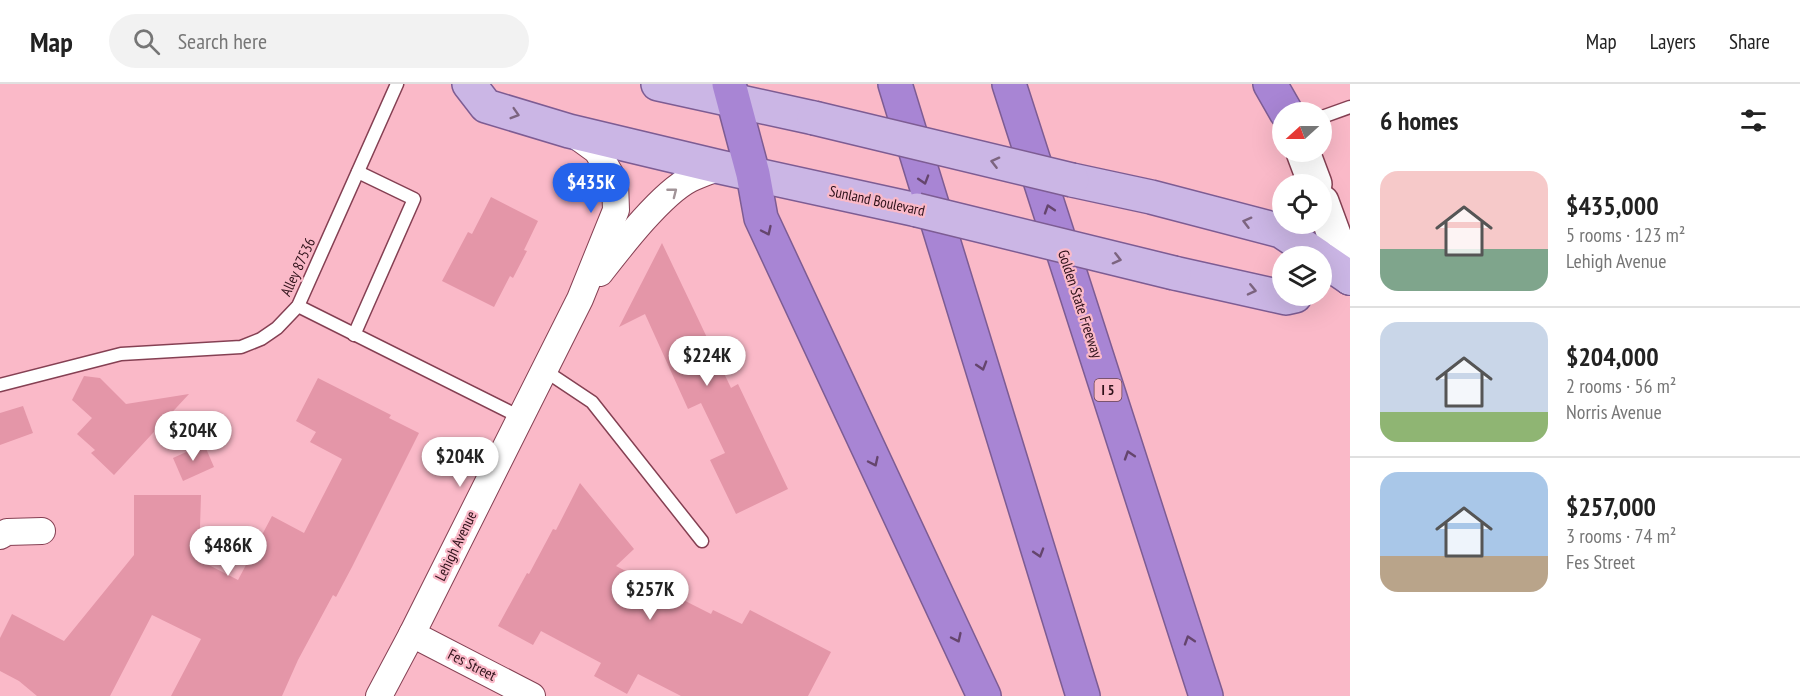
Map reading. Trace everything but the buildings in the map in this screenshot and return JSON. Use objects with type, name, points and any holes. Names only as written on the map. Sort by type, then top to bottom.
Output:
[{"type":"highway","points":[[895,84],[1083,696]]},
{"type":"highway","name":"Golden State Freeway","points":[[1009,84],[1206,696]]},
{"type":"highway","points":[[1270,84],[1281,102]]},
{"type":"highway","points":[[731,92],[753,174],[761,218],[984,696]]},
{"type":"main road","name":"Sunland Boulevard","points":[[469,84],[486,106],[570,131],[720,167],[917,210],[1272,295]]},
{"type":"main road","points":[[658,84],[731,92],[814,118],[1151,197],[1281,231],[1303,246]]},
{"type":"main road","points":[[1280,84],[1284,102]]},
{"type":"main road","points":[[1332,229],[1350,278]]},
{"type":"main road","points":[[1332,266],[1350,278]]},
{"type":"main road","points":[[1332,284],[1350,278]]},
{"type":"street","name":"Lehigh Avenue","points":[[379,696],[580,299],[616,210],[615,182],[597,151],[570,131]]},
{"type":"street","name":"Lehigh Avenue","points":[[580,299],[623,243],[667,196],[688,180],[720,167]]},
{"type":"street","points":[[0,536],[7,532],[42,531]]},
{"type":"street","name":"Fes Street","points":[[412,634],[531,696]]},
{"type":"lane","name":"Alley 87536","points":[[0,385],[121,354],[241,347],[261,339],[277,328],[298,306],[397,84]]},
{"type":"lane","points":[[1332,113],[1350,106]]},
{"type":"lane","points":[[354,335],[414,199],[358,172]]},
{"type":"lane","points":[[298,306],[520,417]]},
{"type":"lane","points":[[544,369],[592,402],[702,542]]}]
